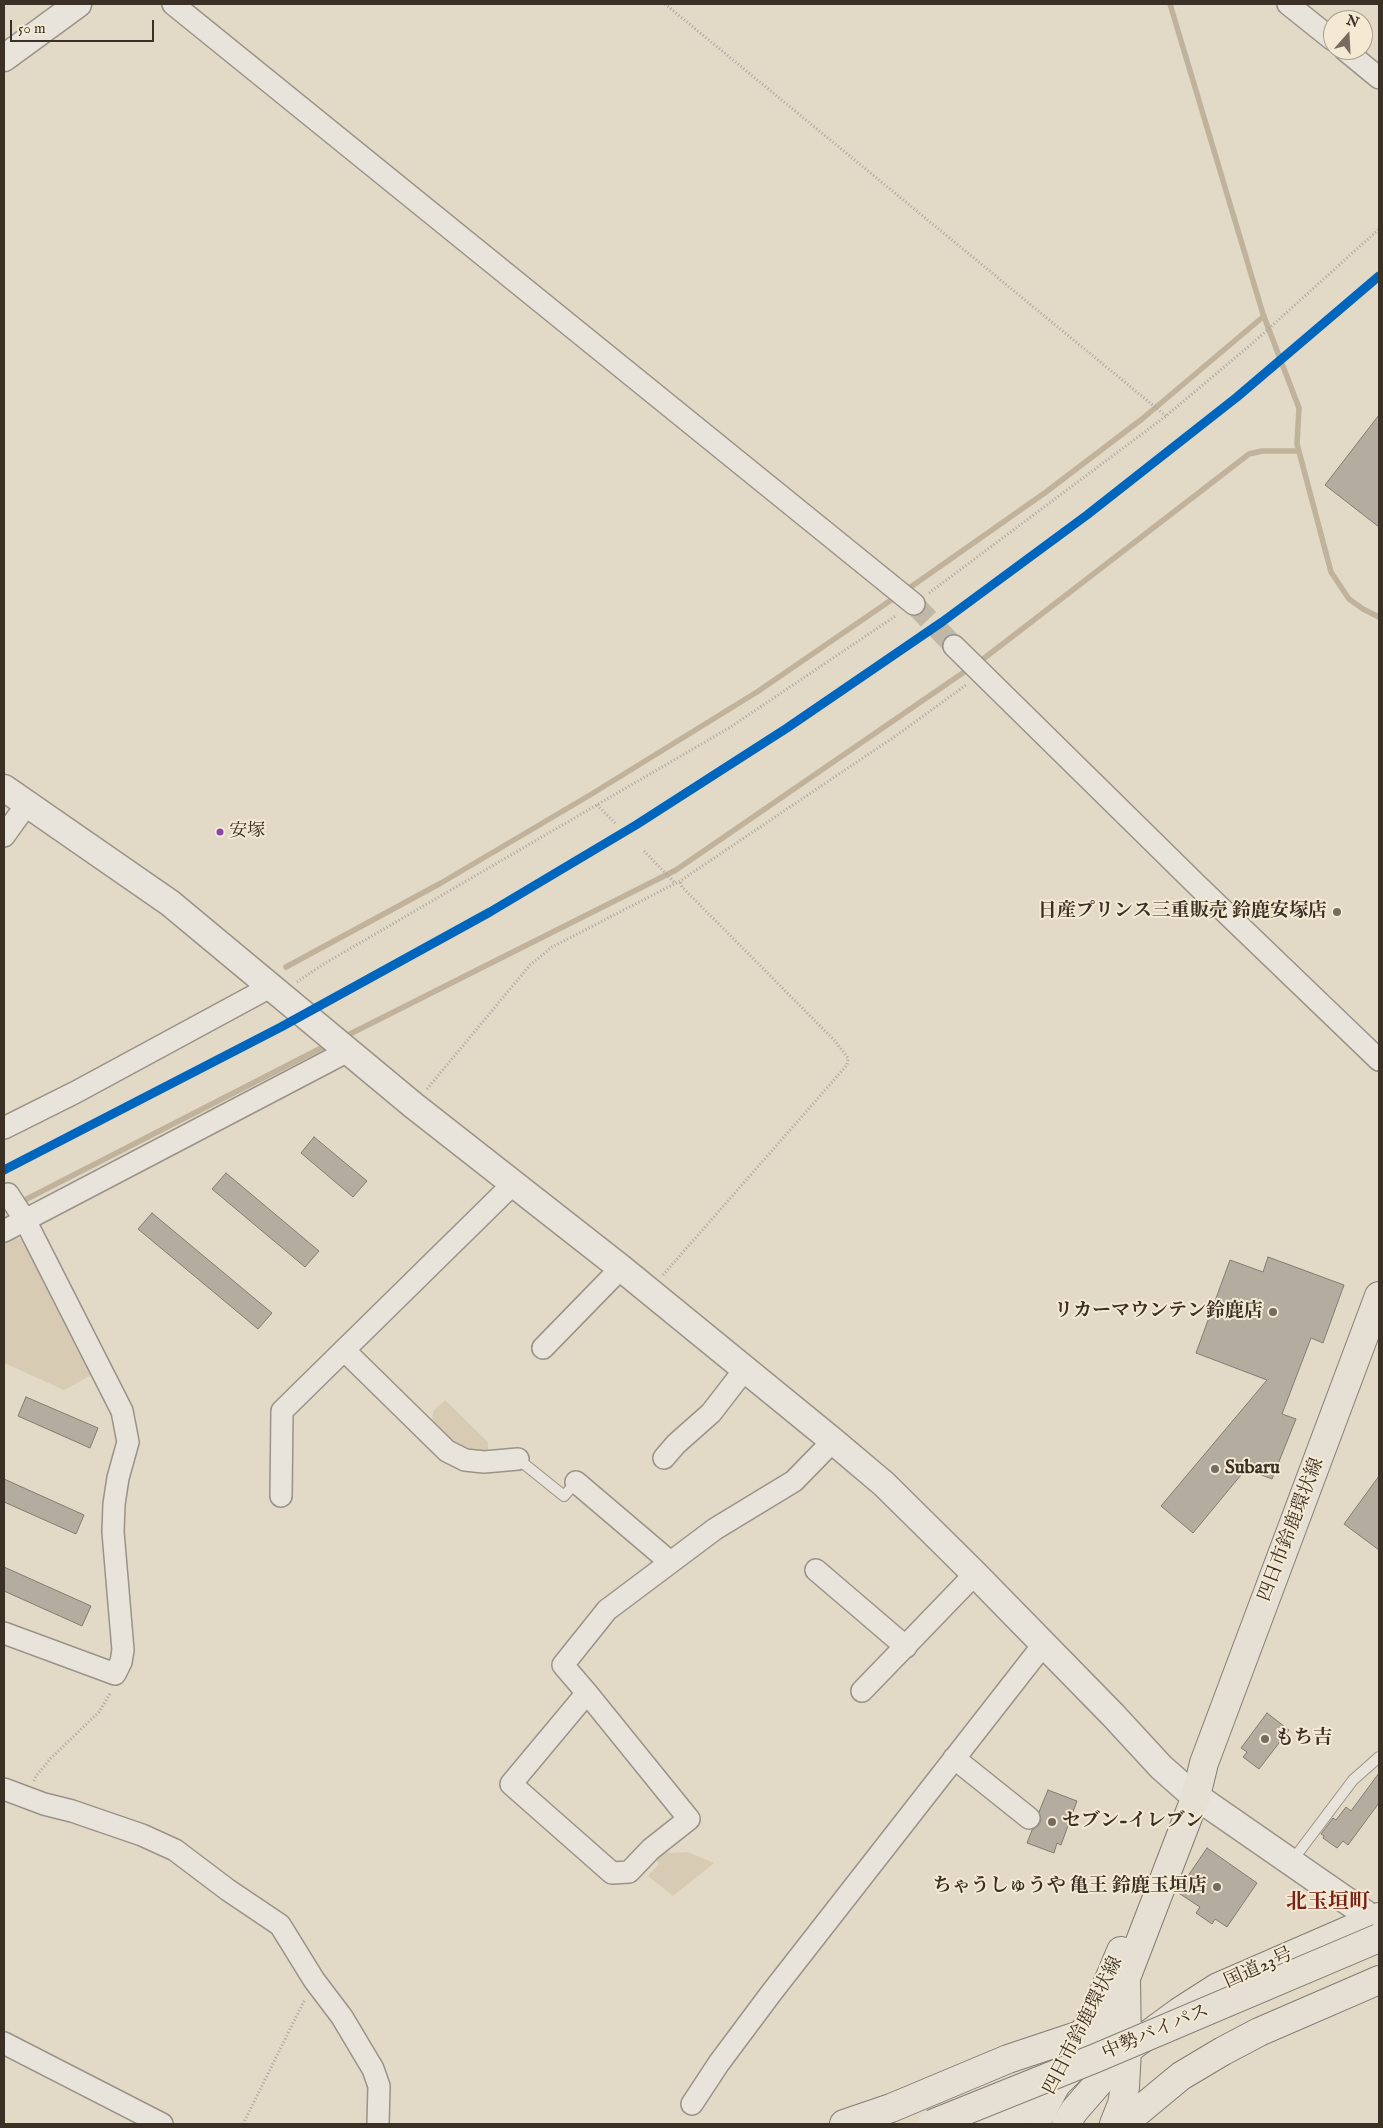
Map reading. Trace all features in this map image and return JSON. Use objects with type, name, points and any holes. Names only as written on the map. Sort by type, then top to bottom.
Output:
[{"type":"main road","name":"四日市鈴鹿環状線","points":[[1114,2124],[1122,2104],[1125,2087],[1110,2035],[1108,2019],[1126,1978],[1191,1793],[1204,1763],[1379,1296]]},
{"type":"main road","name":"四日市鈴鹿環状線","points":[[1035,2124],[1054,2086],[1110,2035],[1117,1962],[1175,1812],[1191,1793]]},
{"type":"main road","name":"国道23号","points":[[1066,2124],[1110,2035],[1179,2012],[1218,1987],[1378,1924]]},
{"type":"main road","name":"中勢バイパス","points":[[932,2124],[1096,2058],[1378,1924]]},
{"type":"main road","name":"中勢バイパス","points":[[968,2124],[1023,2104],[1379,1954]]},
{"type":"main road","points":[[1123,2124],[1181,2076],[1237,2043],[1300,2013],[1379,1980]]},
{"type":"main road","points":[[844,2124],[891,2108],[1008,2059],[1110,2035]]},
{"type":"main road","points":[[986,2124],[1024,2108],[1054,2086]]},
{"type":"street","points":[[4,58],[78,4]]},
{"type":"street","points":[[172,4],[905,598]]},
{"type":"street","points":[[1288,4],[1323,32]]},
{"type":"street","points":[[1357,60],[1379,78]]},
{"type":"street","points":[[971,662],[1198,886],[1379,1060]]},
{"type":"street","points":[[4,788],[170,904],[414,1105],[621,1268],[833,1441],[884,1484],[976,1574],[1161,1767],[1191,1793],[1378,1924]]},
{"type":"street","points":[[4,836],[27,804]]},
{"type":"street","points":[[4,1128],[278,993]]},
{"type":"street","points":[[4,1231],[16,1206],[339,1044]]},
{"type":"street","points":[[281,1496],[282,1411],[514,1183]]},
{"type":"street","points":[[4,1633],[115,1674],[122,1662],[123,1650],[113,1532],[114,1504],[118,1478],[128,1442],[122,1411],[16,1206]]},
{"type":"street","points":[[543,1348],[621,1268]]},
{"type":"street","points":[[344,1350],[447,1451],[465,1460],[484,1462],[518,1459]]},
{"type":"street","points":[[664,1458],[676,1444],[710,1413],[745,1369]]},
{"type":"street","points":[[587,1693],[511,1784],[612,1874],[630,1872],[651,1849],[689,1819],[587,1693],[563,1665],[607,1610],[715,1528],[794,1481],[833,1441]]},
{"type":"street","points":[[576,1482],[670,1562]]},
{"type":"street","points":[[816,1570],[906,1647]]},
{"type":"street","points":[[862,1691],[976,1574]]},
{"type":"street","points":[[692,2104],[719,2063],[772,1992],[1043,1645]]},
{"type":"street","points":[[954,1758],[1029,1818]]},
{"type":"street","points":[[4,1788],[29,1799],[142,1835],[175,1850],[228,1890],[280,1925],[314,1980],[342,2017],[373,2069],[379,2086],[378,2124]]},
{"type":"street","points":[[4,2043],[162,2124]]},
{"type":"lane","points":[[518,1459],[564,1496],[576,1482]]},
{"type":"lane","points":[[1291,1862],[1353,1780],[1379,1757]]},
{"type":"path","points":[[665,4],[1166,416]]},
{"type":"path","points":[[278,993],[322,965],[729,728],[905,598],[1166,416],[1279,320],[1379,229]]},
{"type":"path","points":[[414,1105],[538,957],[552,947],[674,882],[680,881],[897,735],[971,662]]},
{"type":"path","points":[[597,805],[616,824]]},
{"type":"path","points":[[644,851],[674,882]]},
{"type":"path","points":[[648,1290],[670,1268],[734,1191],[847,1065],[848,1058],[835,1040],[682,887],[680,881]]},
{"type":"path","points":[[29,1799],[36,1776],[42,1768],[99,1712],[106,1702],[112,1691],[115,1674]]},
{"type":"path","points":[[243,2124],[314,1980]]},
{"type":"shaded area","points":[[16,1238],[25,1240],[93,1374],[64,1390],[4,1363],[4,1244]]},
{"type":"shaded area","points":[[445,1400],[488,1442],[488,1452],[470,1452],[448,1440],[432,1423],[433,1411]]},
{"type":"shaded area","points":[[665,1852],[688,1852],[714,1863],[673,1896],[648,1876],[659,1864],[655,1859]]},
{"type":"building","points":[[1379,415],[1379,527],[1325,485]]},
{"type":"building","points":[[314,1137],[367,1181],[353,1197],[301,1153]]},
{"type":"building","points":[[226,1173],[319,1251],[305,1267],[212,1189]]},
{"type":"building","points":[[152,1213],[272,1313],[258,1329],[138,1229]]},
{"type":"building","name":"リカーマウンテン鈴鹿店","points":[[1268,1257],[1344,1285],[1323,1343],[1311,1338],[1282,1414],[1296,1419],[1272,1479],[1246,1469],[1193,1533],[1161,1506],[1267,1380],[1196,1353],[1230,1260],[1263,1272]]},
{"type":"building","points":[[26,1397],[98,1428],[90,1448],[18,1416]]},
{"type":"building","points":[[1379,1476],[1379,1550],[1344,1524]]},
{"type":"building","points":[[4,1479],[84,1515],[76,1534],[4,1502]]},
{"type":"building","points":[[4,1567],[91,1606],[82,1626],[4,1591]]},
{"type":"building","name":"もち吉","points":[[1267,1713],[1289,1730],[1259,1769],[1243,1757],[1247,1752],[1241,1748]]},
{"type":"building","points":[[1379,1773],[1379,1803],[1348,1845],[1343,1841],[1337,1848],[1323,1838],[1324,1836],[1321,1834],[1333,1818],[1336,1820],[1346,1807],[1351,1811]]},
{"type":"building","name":"セブン-イレブン","points":[[1048,1790],[1077,1801],[1061,1845],[1057,1843],[1054,1853],[1027,1843],[1032,1830],[1038,1826],[1041,1820],[1039,1812]]},
{"type":"building","name":"ちゃうしゅうや 亀王 鈴鹿玉垣店","points":[[1207,1848],[1257,1883],[1227,1927],[1215,1919],[1212,1924],[1196,1913],[1200,1907],[1177,1892]]},
{"type":"waterway","points":[[1170,4],[1263,314],[1299,408],[1297,444],[1331,572],[1349,599],[1379,617]]},
{"type":"waterway","points":[[905,591],[1046,492],[1142,419],[1264,316]]},
{"type":"waterway","points":[[978,663],[1249,454],[1262,451],[1299,451]]},
{"type":"waterway","points":[[286,967],[441,883],[590,795],[757,692],[897,596]]},
{"type":"waterway","points":[[342,1038],[676,870],[970,668]]},
{"type":"waterway","points":[[19,1203],[329,1044]]},
{"type":"tunnel","points":[[914,604],[954,646]]},
{"type":"transit line","points":[[4,1170],[281,1027],[490,912],[636,825],[787,728],[942,622],[1087,515],[1237,397],[1379,276]]},
{"type":"place","name":"安塚","points":[[220,832]]},
{"type":"place","name":"日産プリンス三重販売 鈴鹿安塚店","points":[[1337,912]]},
{"type":"place","name":"リカーマウンテン鈴鹿店","points":[[1273,1312]]},
{"type":"place","name":"Subaru","points":[[1215,1469]]},
{"type":"place","name":"もち吉","points":[[1265,1739]]},
{"type":"place","name":"セブン-イレブン","points":[[1052,1822]]},
{"type":"place","name":"ちゃうしゅうや 亀王 鈴鹿玉垣店","points":[[1217,1887]]},
{"type":"district","name":"北玉垣町","points":[[1328,1904]]}]
